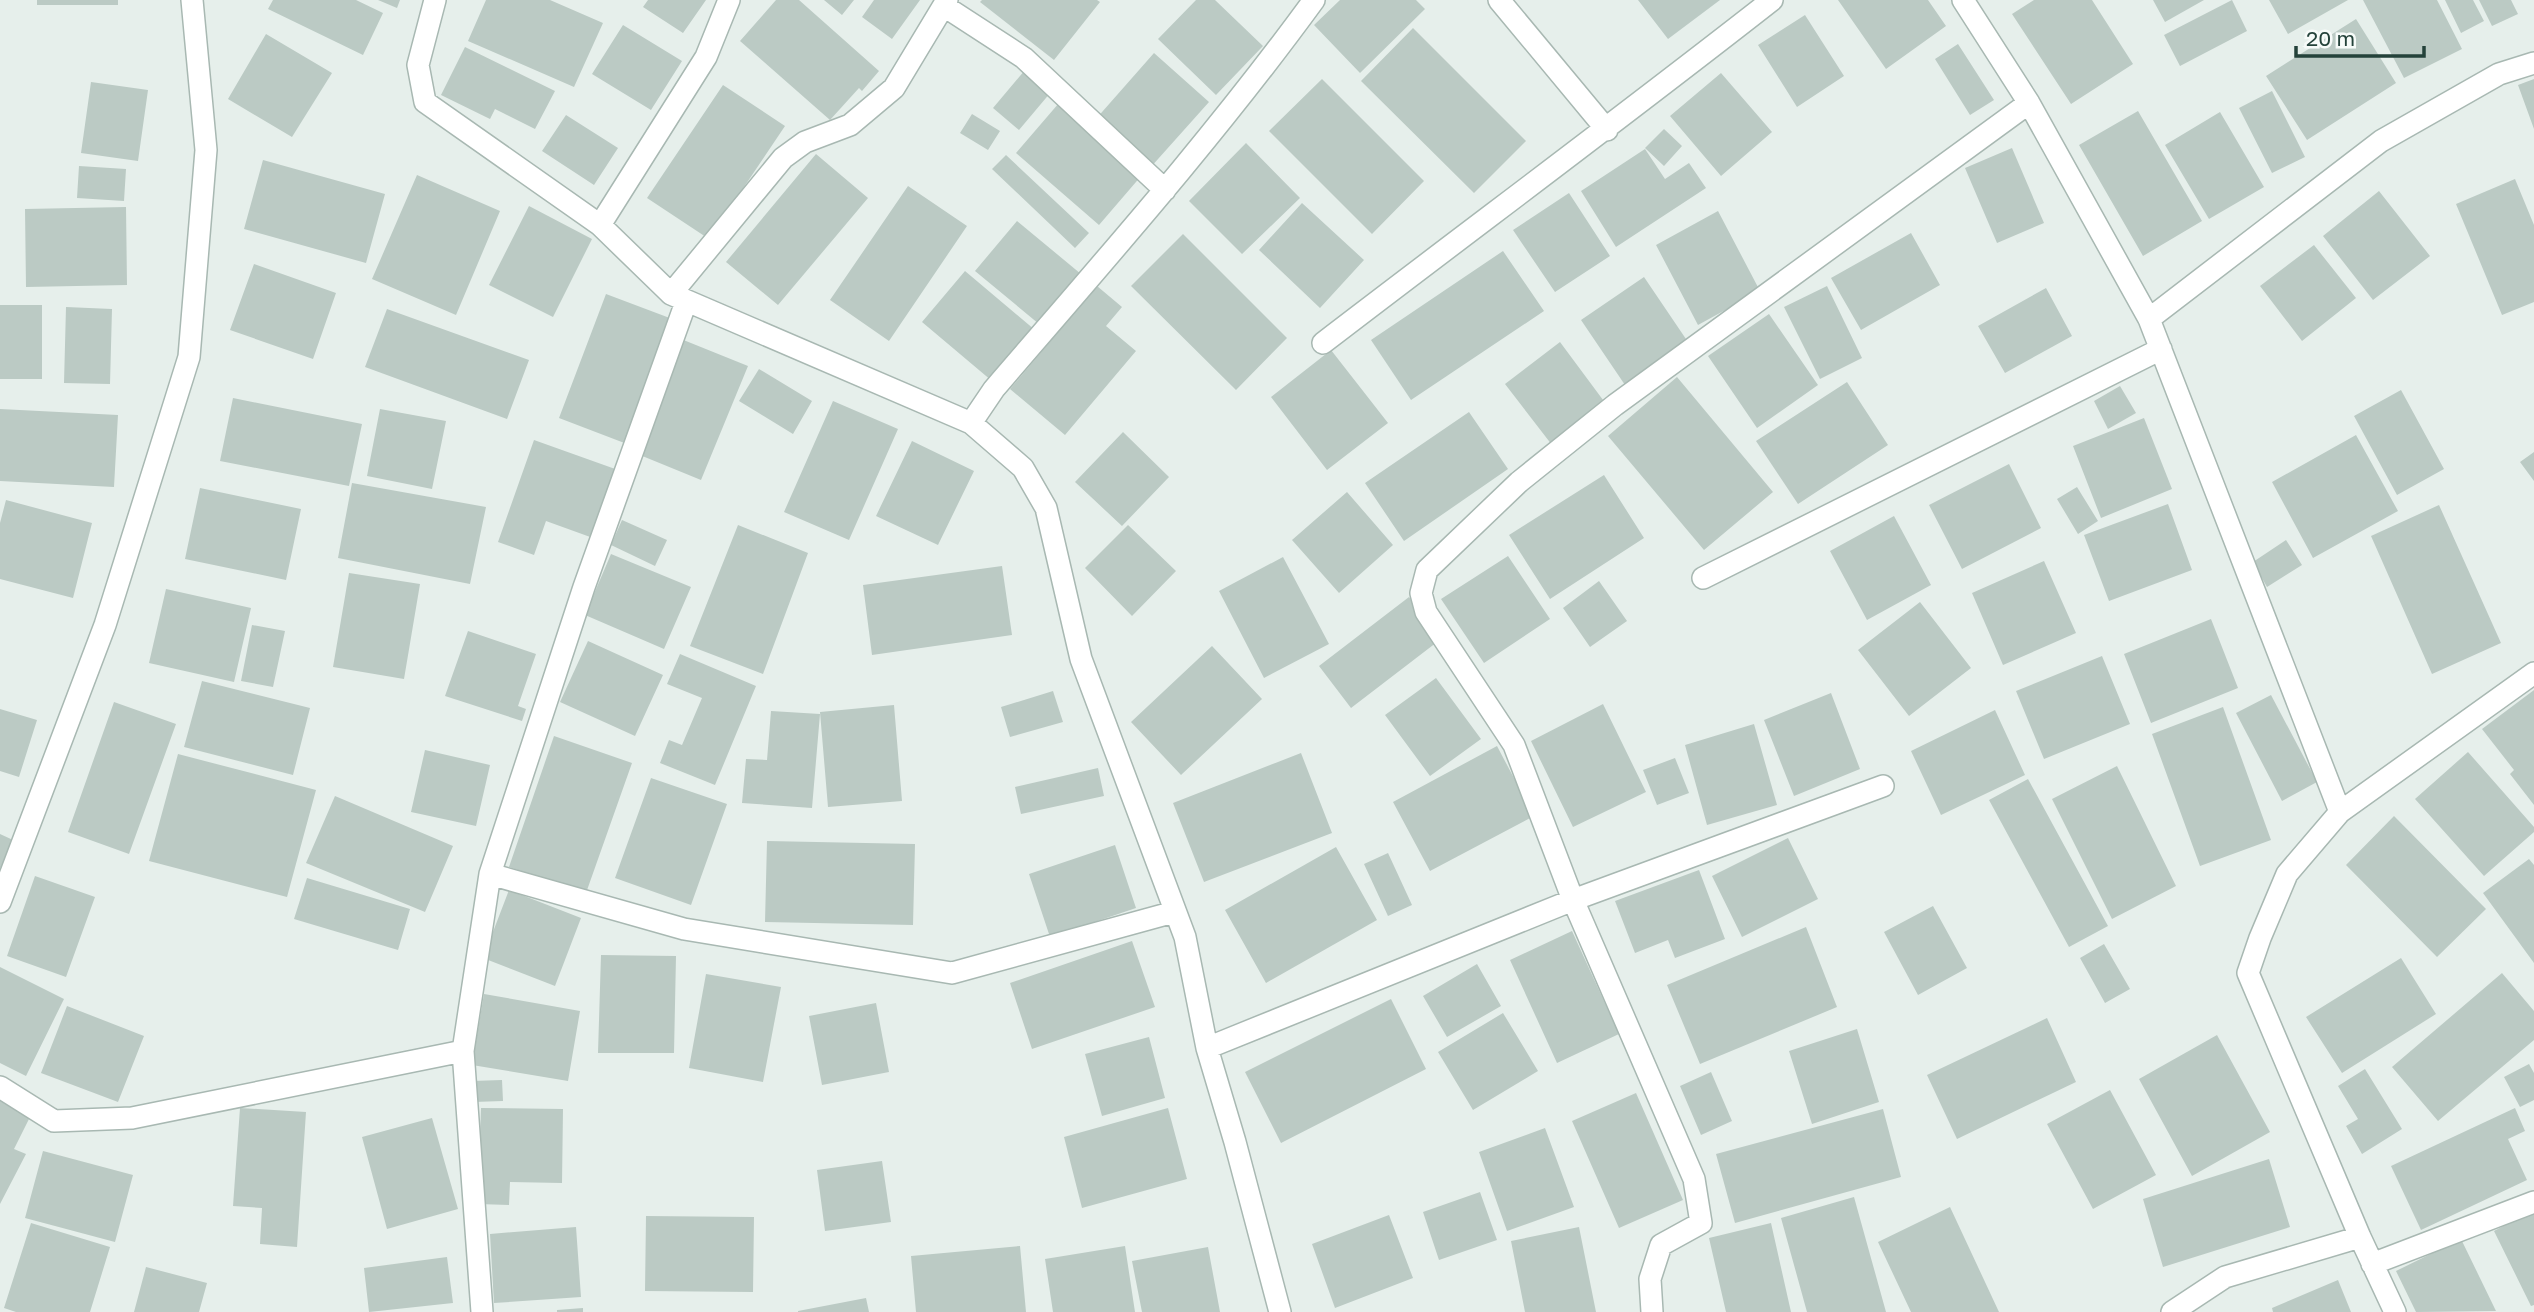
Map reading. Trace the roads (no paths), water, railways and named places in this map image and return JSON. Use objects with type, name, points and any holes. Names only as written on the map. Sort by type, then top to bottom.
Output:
[{"type":"street","points":[[0,902],[105,625],[189,357],[205,150],[192,0]]},
{"type":"street","points":[[435,0],[418,65],[425,103],[600,225],[679,298],[971,423],[1023,468],[1046,508],[1081,659],[1185,937],[1207,1048],[1280,1312]]},
{"type":"street","points":[[600,225],[706,57],[729,0]]},
{"type":"street","points":[[971,423],[994,389],[1255,81],[1314,0]]},
{"type":"street","points":[[1499,0],[1607,130]]},
{"type":"street","points":[[1323,342],[1607,130],[1772,0]]},
{"type":"street","points":[[1963,0],[2029,103],[2149,319],[2340,812]]},
{"type":"street","points":[[482,1312],[463,1051],[490,874],[679,298],[783,158],[805,142],[850,125],[894,88],[946,3],[1024,58],[1165,190]]},
{"type":"street","points":[[2149,319],[2381,141],[2499,74],[2534,63]]},
{"type":"street","points":[[1652,1312],[1650,1279],[1661,1245],[1701,1223],[1694,1180],[1573,900],[1514,745],[1426,612],[1421,593],[1427,570],[1518,482],[1615,405],[2029,103]]},
{"type":"street","points":[[1703,578],[2161,349]]},
{"type":"street","points":[[2395,1312],[2360,1237],[2248,973],[2287,874],[2340,812],[2534,673]]},
{"type":"street","points":[[1207,1048],[1573,900],[1883,786]]},
{"type":"street","points":[[490,874],[684,929],[952,972],[1174,912]]},
{"type":"street","points":[[0,1087],[54,1121],[132,1118],[463,1051]]},
{"type":"street","points":[[2372,1264],[2534,1202]]},
{"type":"street","points":[[2172,1312],[2225,1277],[2360,1237]]}]
